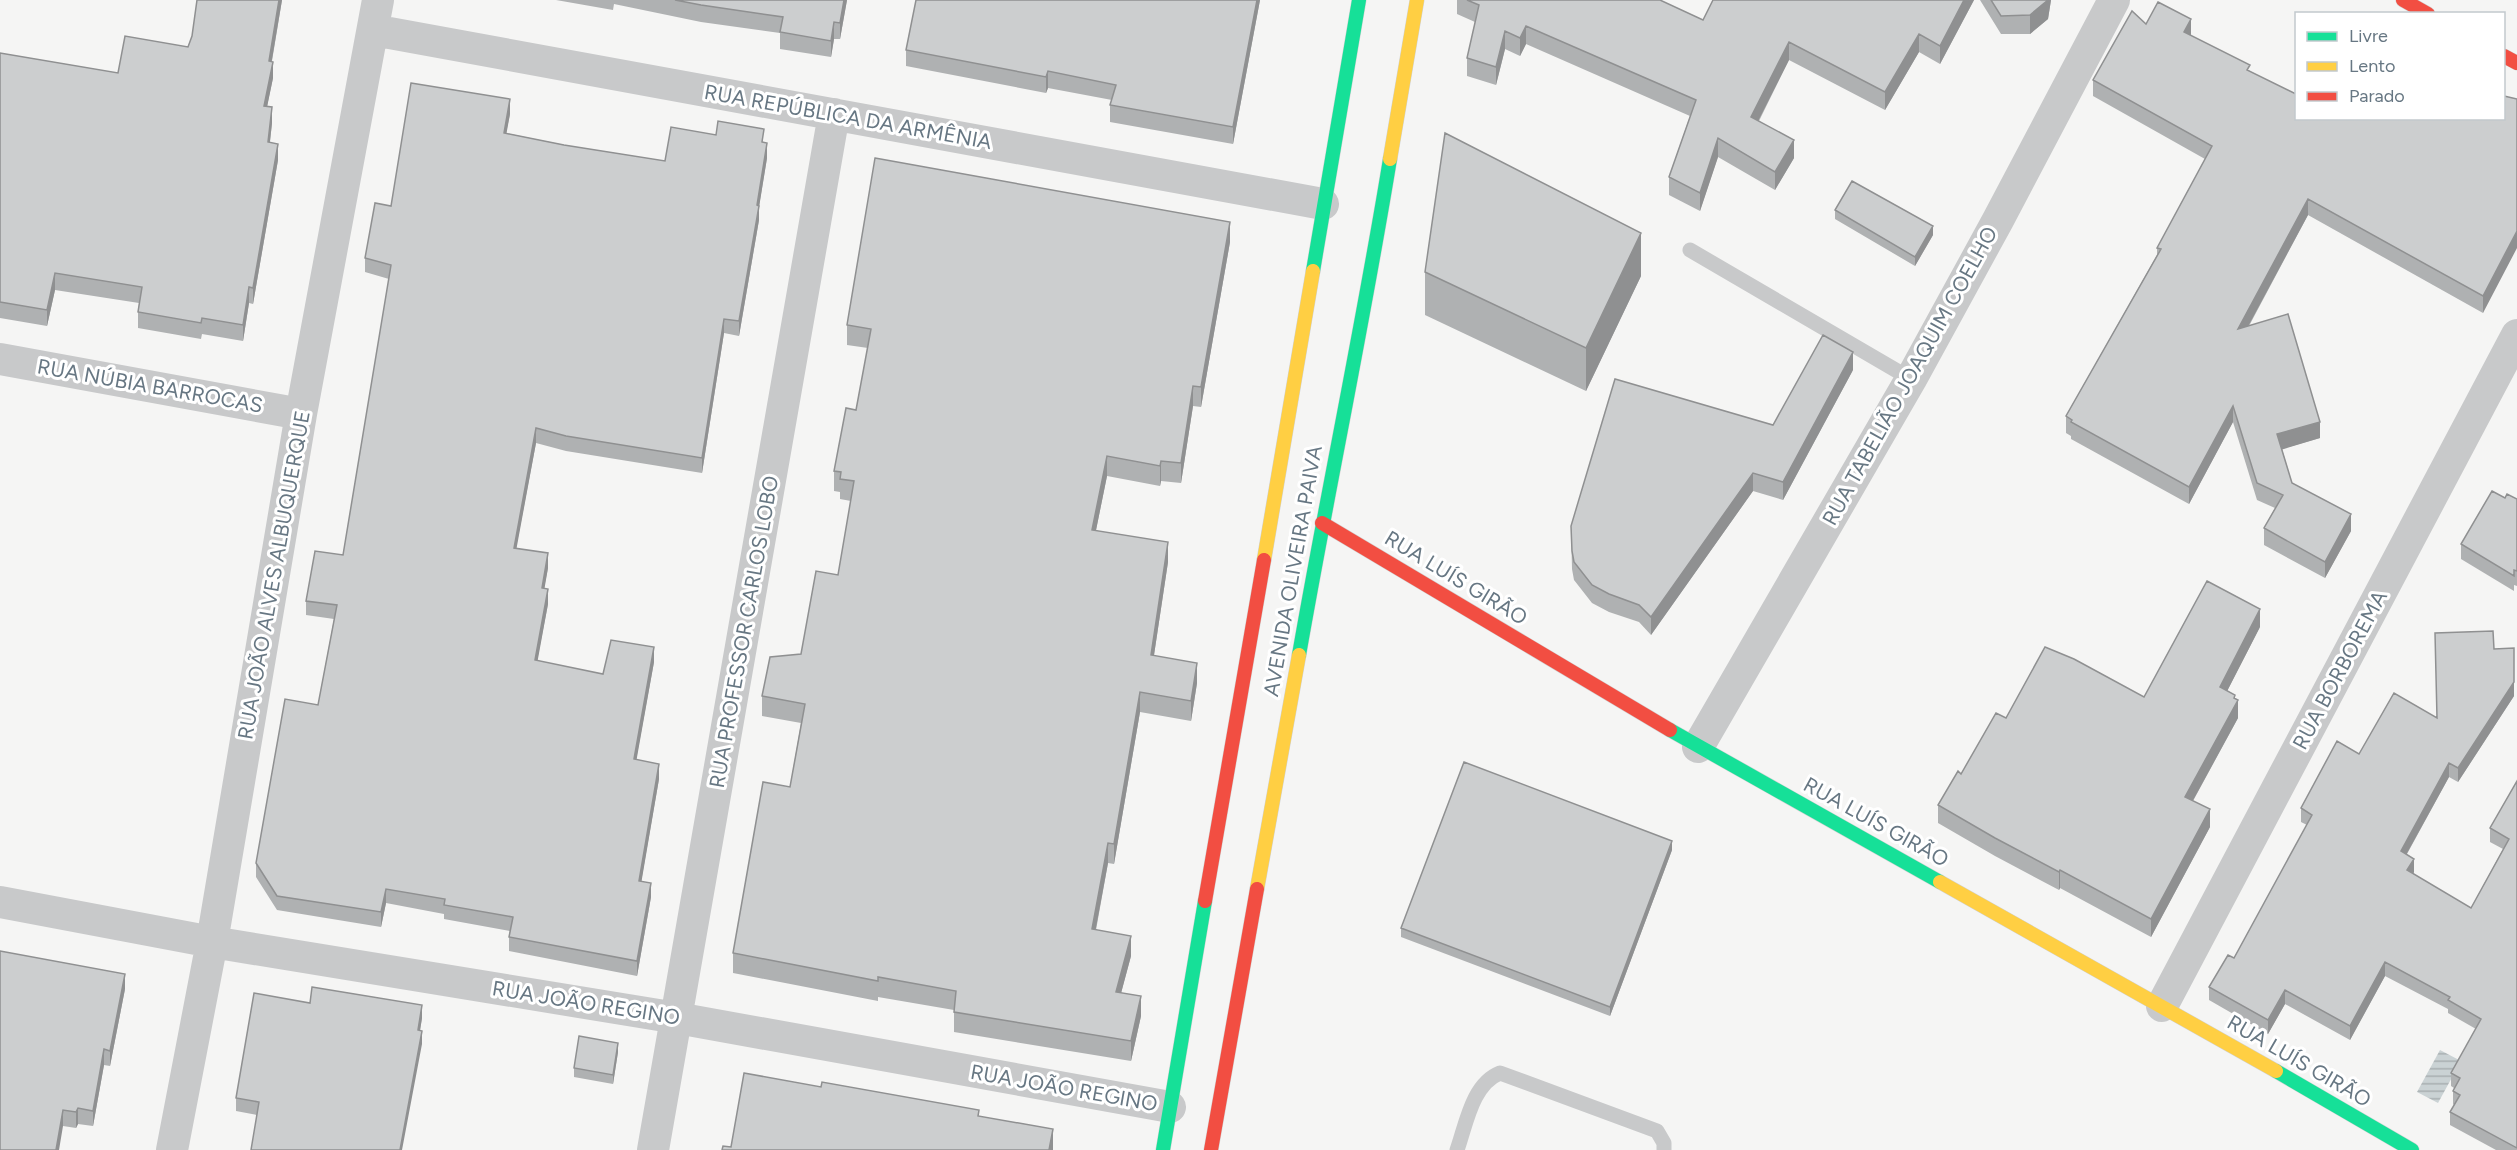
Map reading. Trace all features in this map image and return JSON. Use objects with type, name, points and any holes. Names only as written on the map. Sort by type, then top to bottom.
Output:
[{"type":"main road","name":"AVENIDA OLIVEIRA PAIVA","points":[[1163,1150],[1359,0]]},
{"type":"main road","name":"AVENIDA OLIVEIRA PAIVA","points":[[1211,1150],[1322,524],[1369,287],[1417,0]]},
{"type":"main road","points":[[2403,0],[2424,12]]},
{"type":"main road","name":"RUA LUÍS GIRÃO","points":[[1322,524],[1698,747],[2162,1006],[2412,1150]]},
{"type":"street","name":"RUA TABELIÃO JOAQUIM COELHO","points":[[1698,747],[1911,380],[2114,0]]},
{"type":"street","name":"RUA REPÚBLICA DA ARMÊNIA","points":[[376,15],[834,114],[1323,204]]},
{"type":"street","name":"RUA JOÃO ALVES ALBUQUERQUE","points":[[172,1150],[212,942],[301,414],[376,15]]},
{"type":"street","name":"RUA PROFESSOR CARLOS LOBO","points":[[653,1150],[834,114]]},
{"type":"street","name":"RUA BORBOREMA","points":[[2162,1006],[2517,334]]},
{"type":"street","name":"RUA NÚBIA BARROCAS","points":[[0,359],[301,414]]},
{"type":"street","name":"RUA JOÃO REGINO","points":[[0,902],[212,942],[677,1018],[1170,1107]]},
{"type":"lane","points":[[1690,250],[1911,380]]},
{"type":"lane","points":[[1457,1150],[1479,1089],[1489,1077],[1500,1073],[1657,1131],[1664,1143],[1664,1150]]},
{"type":"shaded area","points":[[2440,1050],[2461,1061],[2438,1103],[2417,1092]]},
{"type":"building","points":[[197,0],[279,0],[269,61],[273,62],[264,106],[272,107],[268,142],[278,144],[253,288],[249,287],[243,325],[202,318],[201,323],[138,312],[142,287],[55,273],[47,310],[0,302],[0,53],[118,73],[125,36],[188,47],[192,36]]},
{"type":"building","points":[[675,0],[844,0],[840,23],[834,22],[831,41],[780,32],[783,17]]},
{"type":"building","points":[[916,0],[1257,0],[1233,127],[1110,105],[1116,85],[1048,71],[1046,77],[906,50]]},
{"type":"building","points":[[1467,0],[1660,0],[1703,20],[1713,0],[1964,0],[1940,46],[1919,34],[1885,92],[1789,42],[1751,117],[1794,140],[1775,172],[1718,138],[1700,193],[1669,177],[1696,100],[1526,26],[1520,38],[1505,31],[1496,67],[1467,58],[1479,5]]},
{"type":"building","points":[[1991,0],[2048,0],[2030,15],[2001,16]]},
{"type":"building","points":[[2158,2],[2191,19],[2184,32],[2250,65],[2247,70],[2295,94],[2295,120],[2505,120],[2505,96],[2517,99],[2517,231],[2483,296],[2308,199],[2238,329],[2288,314],[2320,422],[2277,434],[2292,483],[2351,514],[2325,562],[2264,528],[2283,495],[2257,483],[2233,406],[2189,487],[2071,422],[2072,420],[2066,416],[2161,249],[2157,248],[2212,146],[2093,80],[2132,11],[2146,24]]},
{"type":"building","points":[[411,83],[510,99],[504,133],[665,161],[671,127],[716,135],[718,121],[764,129],[762,142],[767,143],[757,205],[759,206],[739,321],[724,319],[702,458],[566,436],[536,428],[514,548],[548,553],[542,588],[548,589],[535,660],[603,674],[611,640],[654,647],[634,759],[659,764],[639,881],[651,883],[637,961],[509,937],[513,917],[444,905],[445,899],[386,889],[381,912],[277,896],[256,863],[285,699],[318,705],[337,605],[306,601],[315,551],[343,555],[391,265],[365,258],[375,203],[391,206]]},
{"type":"building","points":[[1445,133],[1641,233],[1586,348],[1425,272]]},
{"type":"building","points":[[875,158],[1230,222],[1201,387],[1193,386],[1181,463],[1161,461],[1160,466],[1107,456],[1092,530],[1168,542],[1151,655],[1197,663],[1191,701],[1140,692],[1114,844],[1108,843],[1092,929],[1131,936],[1116,992],[1141,996],[1131,1041],[954,1012],[956,991],[878,977],[878,981],[733,953],[763,782],[790,787],[805,704],[762,696],[770,657],[801,654],[816,571],[838,575],[854,481],[840,479],[841,472],[834,471],[846,408],[856,410],[871,329],[847,325]]},
{"type":"building","points":[[1852,181],[1933,226],[1915,257],[1835,210]]},
{"type":"building","points":[[1823,335],[1853,352],[1783,482],[1753,473],[1651,617],[1639,605],[1592,585],[1574,562],[1571,526],[1615,379],[1773,425]]},
{"type":"building","points":[[2492,491],[2505,498],[2507,494],[2517,499],[2517,571],[2514,570],[2514,576],[2461,544]]},
{"type":"building","points":[[2207,581],[2260,609],[2220,687],[2235,695],[2234,698],[2238,700],[2185,797],[2210,809],[2151,919],[1995,838],[1938,805],[1958,771],[1961,774],[1996,713],[2006,718],[2045,647],[2074,659],[2144,697]]},
{"type":"building","points":[[2493,631],[2494,649],[2514,648],[2514,682],[2458,768],[2449,763],[2401,851],[2414,859],[2407,870],[2471,908],[2509,839],[2490,828],[2517,781],[2517,1148],[2450,1112],[2460,1095],[2453,1091],[2460,1078],[2451,1073],[2481,1019],[2448,1000],[2450,997],[2385,962],[2350,1026],[2285,990],[2268,1020],[2209,987],[2228,955],[2234,958],[2312,815],[2301,808],[2337,741],[2359,754],[2394,693],[2437,718],[2435,633]]},
{"type":"building","points":[[1464,762],[1672,841],[1610,1007],[1401,928]]},
{"type":"building","points":[[0,951],[125,974],[110,1051],[104,1049],[93,1111],[78,1108],[76,1112],[63,1110],[56,1150],[0,1150]]},
{"type":"building","points":[[312,987],[422,1005],[418,1030],[422,1031],[400,1150],[251,1150],[259,1102],[236,1098],[254,993],[310,1003]]},
{"type":"building","points":[[579,1036],[618,1043],[613,1075],[574,1068]]},
{"type":"building","points":[[744,1073],[821,1087],[822,1082],[979,1110],[978,1116],[1053,1129],[1049,1150],[722,1150],[723,1146],[731,1147]]},
{"type":"traffic: fast","points":[[1313,271],[1359,0]]},
{"type":"traffic: fast","points":[[1299,655],[1390,159]]},
{"type":"traffic: fast","points":[[1670,730],[1940,882]]},
{"type":"traffic: fast","points":[[1163,1150],[1205,901]]},
{"type":"traffic: fast","points":[[2276,1071],[2412,1150]]},
{"type":"traffic: slow","points":[[1390,159],[1417,0]]},
{"type":"traffic: slow","points":[[1264,560],[1313,271]]},
{"type":"traffic: slow","points":[[1257,889],[1299,655]]},
{"type":"traffic: slow","points":[[1940,882],[2276,1071]]},
{"type":"traffic: jam","points":[[2403,0],[2424,12]]},
{"type":"traffic: jam","points":[[2505,57],[2517,63]]},
{"type":"traffic: jam","points":[[1322,523],[1670,730]]},
{"type":"traffic: jam","points":[[1205,901],[1264,560]]},
{"type":"traffic: jam","points":[[1211,1150],[1257,889]]}]
